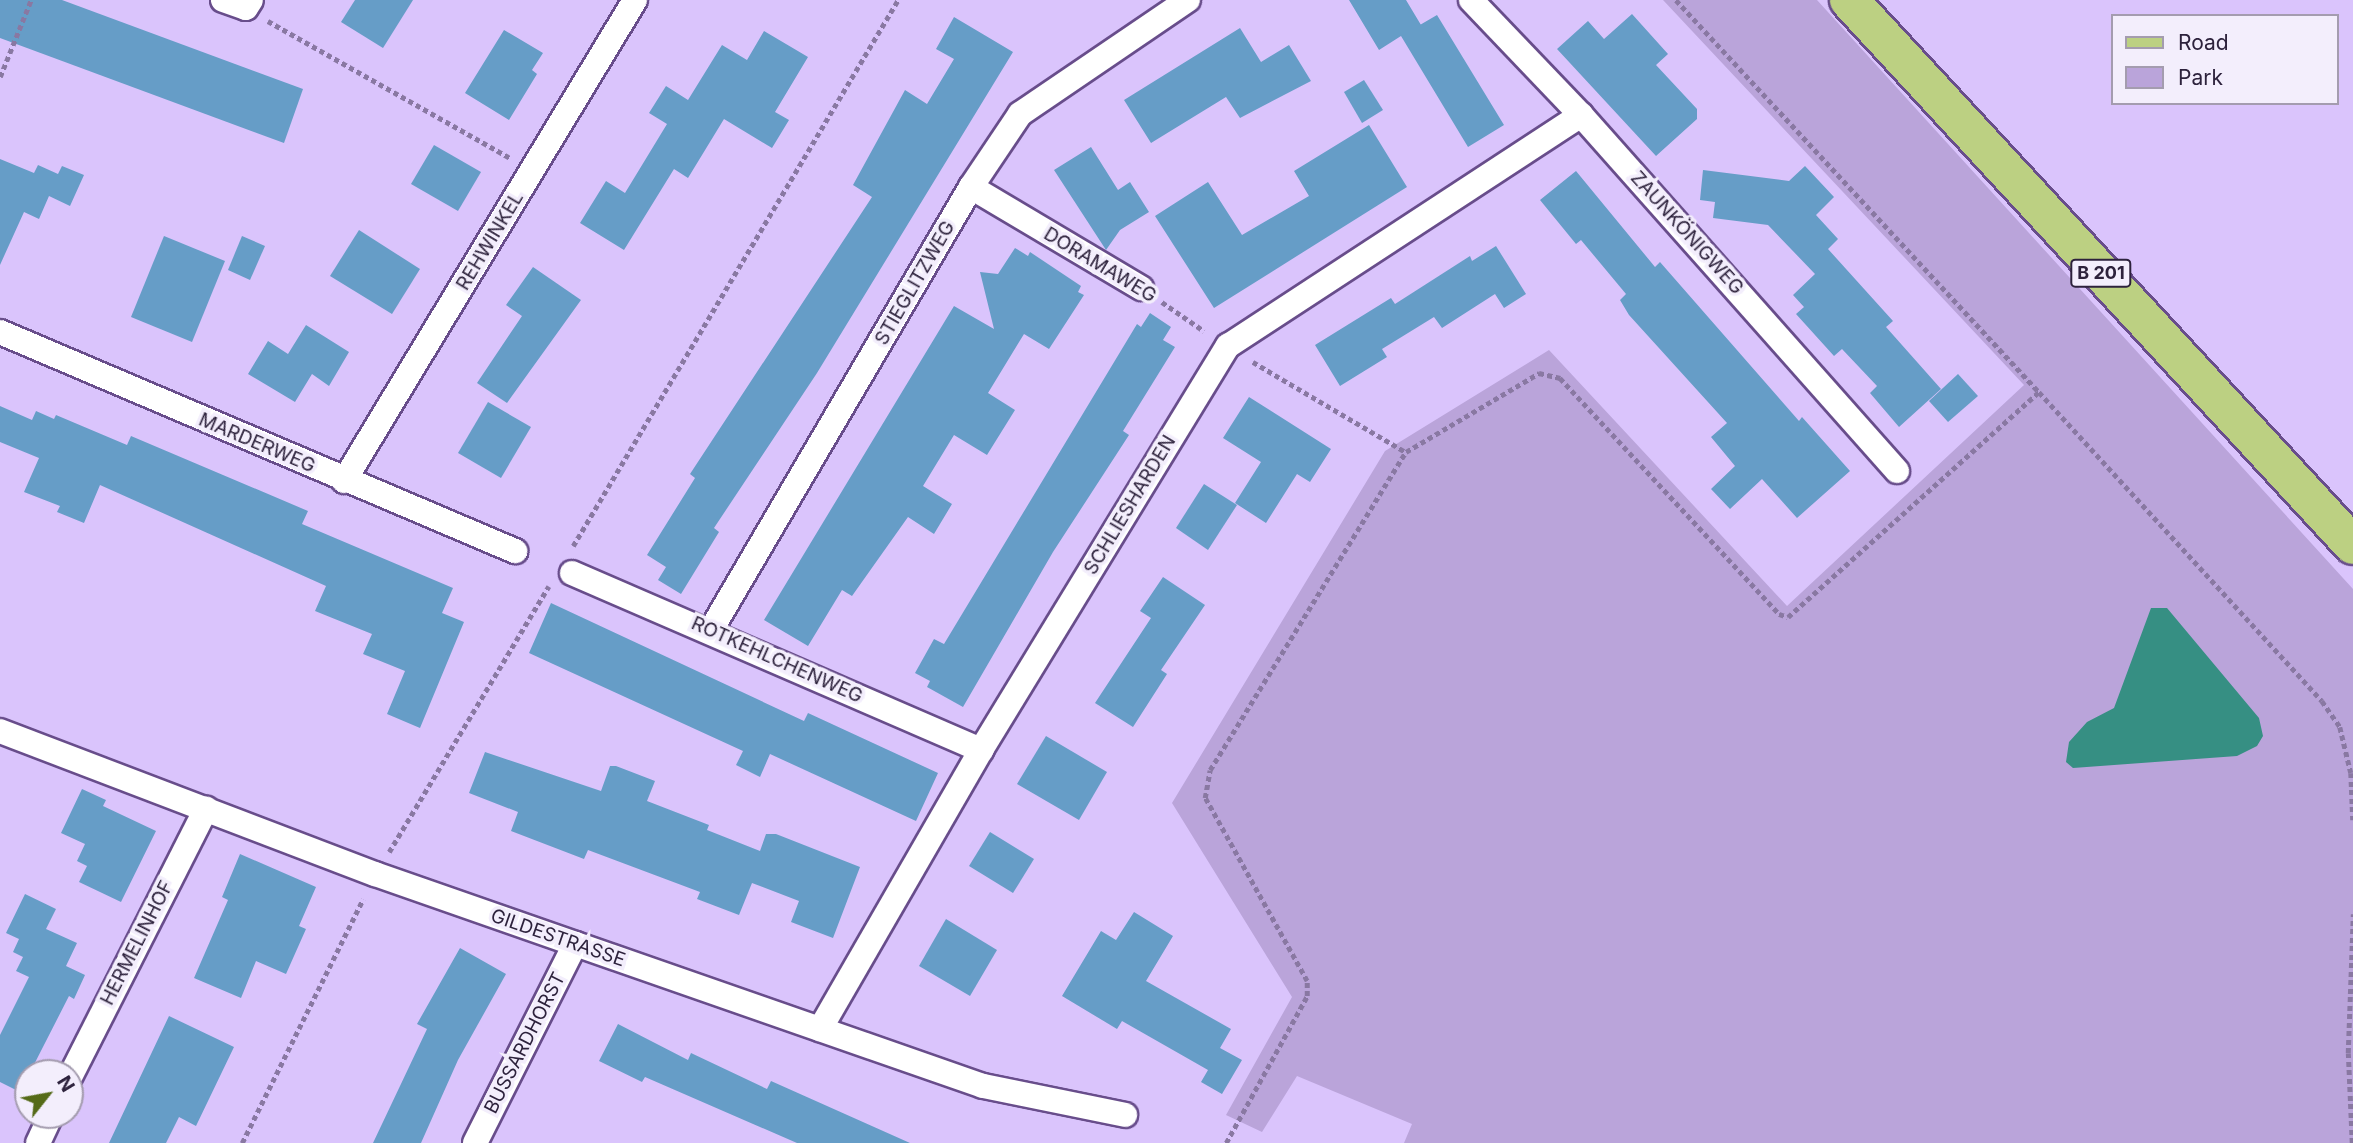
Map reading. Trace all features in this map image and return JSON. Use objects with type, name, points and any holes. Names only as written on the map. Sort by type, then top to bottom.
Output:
[{"type":"main road","name":"B 201","points":[[1849,0],[2353,545]]},
{"type":"street","name":"REHWINKEL","points":[[344,481],[635,0]]},
{"type":"street","name":"STIEGLITZWEG","points":[[711,630],[971,187],[1020,114],[1188,0]]},
{"type":"street","name":"ZAUNKÖNIGWEG","points":[[1471,0],[1581,114],[1897,471]]},
{"type":"street","name":"SCHLIESHARDEN","points":[[820,1028],[981,750],[1227,346],[1581,114]]},
{"type":"street","name":"DORAMAWEG","points":[[971,187],[1141,288]]},
{"type":"street","name":"MARDERWEG","points":[[0,332],[344,481],[515,551]]},
{"type":"street","name":"ROTKEHLCHENWEG","points":[[569,565],[981,750]]},
{"type":"street","name":"GILDESTRASSE","points":[[0,731],[206,810],[575,944],[983,1086],[1125,1115]]},
{"type":"street","name":"HERMELINHOF","points":[[79,1059],[206,810]]},
{"type":"street","name":"BUSSARDHORST","points":[[475,1143],[575,944]]},
{"type":"path","points":[[0,77],[31,0]]},
{"type":"path","points":[[569,565],[898,0]]},
{"type":"path","points":[[1676,0],[2322,701],[2340,727],[2351,773],[2353,820]]},
{"type":"path","points":[[240,3],[532,170]]},
{"type":"path","name":"DORAMAWEG","points":[[1141,288],[1227,346],[1406,452]]},
{"type":"path","points":[[1226,1143],[1307,996],[1307,981],[1217,825],[1205,798],[1206,783],[1406,452],[1539,373],[1560,378],[1779,614],[1788,617],[2039,392]]},
{"type":"path","points":[[2352,1143],[2348,1054],[2353,914]]},
{"type":"green space","points":[[1663,0],[1817,0],[2353,589],[2353,1143],[1404,1143],[1412,1124],[1297,1076],[1262,1132],[1226,1115],[1292,997],[1172,803],[1385,451],[1549,350],[1787,606],[2024,385]]},
{"type":"shaded area","points":[[2151,608],[2167,608],[2259,718],[2263,736],[2257,746],[2237,756],[2073,768],[2066,762],[2069,742],[2087,722],[2114,708]]},
{"type":"building","points":[[0,0],[62,0],[303,89],[284,143],[0,38]]},
{"type":"building","points":[[355,0],[413,0],[383,48],[341,22]]},
{"type":"building","points":[[1349,0],[1406,0],[1421,25],[1437,15],[1504,125],[1468,147],[1401,36],[1379,50]]},
{"type":"building","points":[[1632,14],[1668,54],[1656,65],[1697,109],[1697,119],[1656,156],[1557,49],[1588,21],[1604,39]]},
{"type":"building","points":[[954,17],[1013,52],[817,373],[714,528],[719,532],[681,594],[658,580],[666,567],[647,555],[695,478],[690,474],[872,197],[853,185],[905,90],[927,104],[954,59],[936,49]]},
{"type":"building","points":[[1240,28],[1261,62],[1289,45],[1311,81],[1240,118],[1226,97],[1151,143],[1124,100]]},
{"type":"building","points":[[504,30],[543,53],[532,70],[537,74],[509,120],[465,93]]},
{"type":"building","points":[[764,31],[808,57],[775,112],[789,120],[772,148],[724,119],[688,178],[674,169],[624,250],[580,223],[606,181],[625,193],[667,124],[649,113],[666,86],[688,100],[722,45],[747,60]]},
{"type":"building","points":[[1364,80],[1383,110],[1362,123],[1344,92]]},
{"type":"building","points":[[1369,125],[1407,187],[1214,308],[1155,216],[1208,182],[1242,235],[1309,196],[1294,171]]},
{"type":"building","points":[[434,145],[481,172],[458,211],[411,184]]},
{"type":"building","points":[[1091,147],[1118,190],[1130,182],[1149,212],[1120,230],[1106,250],[1054,170]]},
{"type":"building","points":[[0,159],[34,173],[38,165],[58,174],[62,166],[84,175],[70,206],[49,196],[39,219],[24,212],[0,265]]},
{"type":"building","points":[[1805,166],[1834,197],[1816,215],[1838,239],[1828,249],[1893,321],[1886,327],[1941,389],[1899,427],[1870,393],[1877,386],[1842,349],[1834,356],[1796,314],[1804,307],[1793,295],[1815,274],[1768,225],[1713,218],[1715,202],[1700,200],[1703,170],[1789,181]]},
{"type":"building","points":[[1576,171],[1655,267],[1660,262],[1799,421],[1802,417],[1850,471],[1797,518],[1762,479],[1730,509],[1711,489],[1735,466],[1711,437],[1727,423],[1629,315],[1620,300],[1626,294],[1581,240],[1576,244],[1540,200]]},
{"type":"building","points":[[359,230],[420,269],[392,314],[330,276]]},
{"type":"building","points":[[164,236],[225,261],[192,342],[131,317]]},
{"type":"building","points":[[242,236],[265,246],[250,280],[228,270]]},
{"type":"building","points":[[1496,246],[1526,294],[1504,308],[1495,294],[1442,328],[1434,317],[1382,349],[1387,357],[1340,386],[1315,345],[1391,298],[1395,304],[1470,256],[1472,261]]},
{"type":"building","points":[[1015,248],[1028,256],[1030,252],[1081,286],[1078,292],[1084,295],[1049,349],[1024,334],[988,393],[1015,410],[987,455],[954,435],[923,486],[952,504],[934,534],[908,517],[852,596],[842,590],[808,646],[764,620],[954,306],[994,329],[980,272],[998,274]]},
{"type":"building","points":[[533,267],[581,300],[507,403],[477,383],[522,316],[506,305]]},
{"type":"building","points":[[1150,313],[1171,327],[1163,340],[1175,347],[1123,431],[1129,435],[1053,552],[963,707],[927,687],[930,681],[915,673],[934,639],[944,644],[1137,324],[1141,327]]},
{"type":"building","points":[[306,325],[349,352],[329,386],[312,374],[295,402],[248,374],[268,341],[288,354]]},
{"type":"building","points":[[1958,374],[1978,396],[1948,422],[1929,401]]},
{"type":"building","points":[[1249,397],[1331,449],[1310,482],[1297,474],[1266,523],[1235,503],[1261,462],[1223,438]]},
{"type":"building","points":[[488,402],[531,427],[501,478],[458,453]]},
{"type":"building","points":[[0,406],[32,420],[36,411],[54,419],[56,415],[127,445],[131,436],[308,511],[302,524],[453,588],[442,613],[464,622],[420,728],[387,714],[405,671],[363,654],[372,634],[315,611],[326,586],[100,485],[84,523],[57,512],[60,506],[24,492],[39,458],[0,442]]},
{"type":"building","points":[[1204,484],[1237,505],[1208,550],[1176,528]]},
{"type":"building","points":[[1163,577],[1205,605],[1161,670],[1167,674],[1133,727],[1095,703],[1151,618],[1140,611]]},
{"type":"building","points":[[551,603],[804,721],[808,713],[938,773],[916,821],[770,754],[760,777],[736,765],[743,751],[529,653]]},
{"type":"building","points":[[1046,736],[1107,772],[1079,820],[1017,784]]},
{"type":"building","points":[[485,752],[601,791],[610,766],[616,766],[655,781],[647,801],[709,825],[707,830],[760,851],[766,834],[776,834],[860,867],[833,938],[791,922],[799,901],[752,883],[739,915],[697,899],[700,892],[588,850],[584,859],[511,831],[518,812],[469,793]]},
{"type":"building","points":[[82,789],[106,800],[103,806],[156,831],[121,902],[79,882],[87,866],[77,861],[85,844],[61,833]]},
{"type":"building","points":[[990,832],[1034,859],[1013,893],[969,866]]},
{"type":"building","points":[[240,854],[316,887],[299,926],[306,929],[286,974],[256,961],[241,998],[194,978],[228,900],[222,897]]},
{"type":"building","points":[[25,894],[56,909],[46,929],[77,943],[66,966],[85,975],[74,999],[69,996],[37,1059],[14,1059],[14,1089],[0,1082],[0,1035],[29,977],[16,971],[23,957],[13,952],[19,939],[6,933]]},
{"type":"building","points":[[1134,912],[1173,936],[1146,981],[1231,1029],[1220,1048],[1242,1060],[1222,1094],[1201,1082],[1208,1070],[1122,1021],[1117,1029],[1062,996],[1101,931],[1116,940]]},
{"type":"building","points":[[946,919],[997,950],[970,996],[919,966]]},
{"type":"building","points":[[460,948],[506,974],[458,1060],[421,1143],[373,1143],[427,1029],[417,1024]]},
{"type":"building","points":[[169,1016],[234,1047],[196,1126],[179,1117],[166,1143],[109,1143]]},
{"type":"building","points":[[618,1024],[688,1060],[691,1053],[767,1089],[771,1081],[910,1143],[797,1143],[645,1077],[642,1082],[599,1061]]}]
